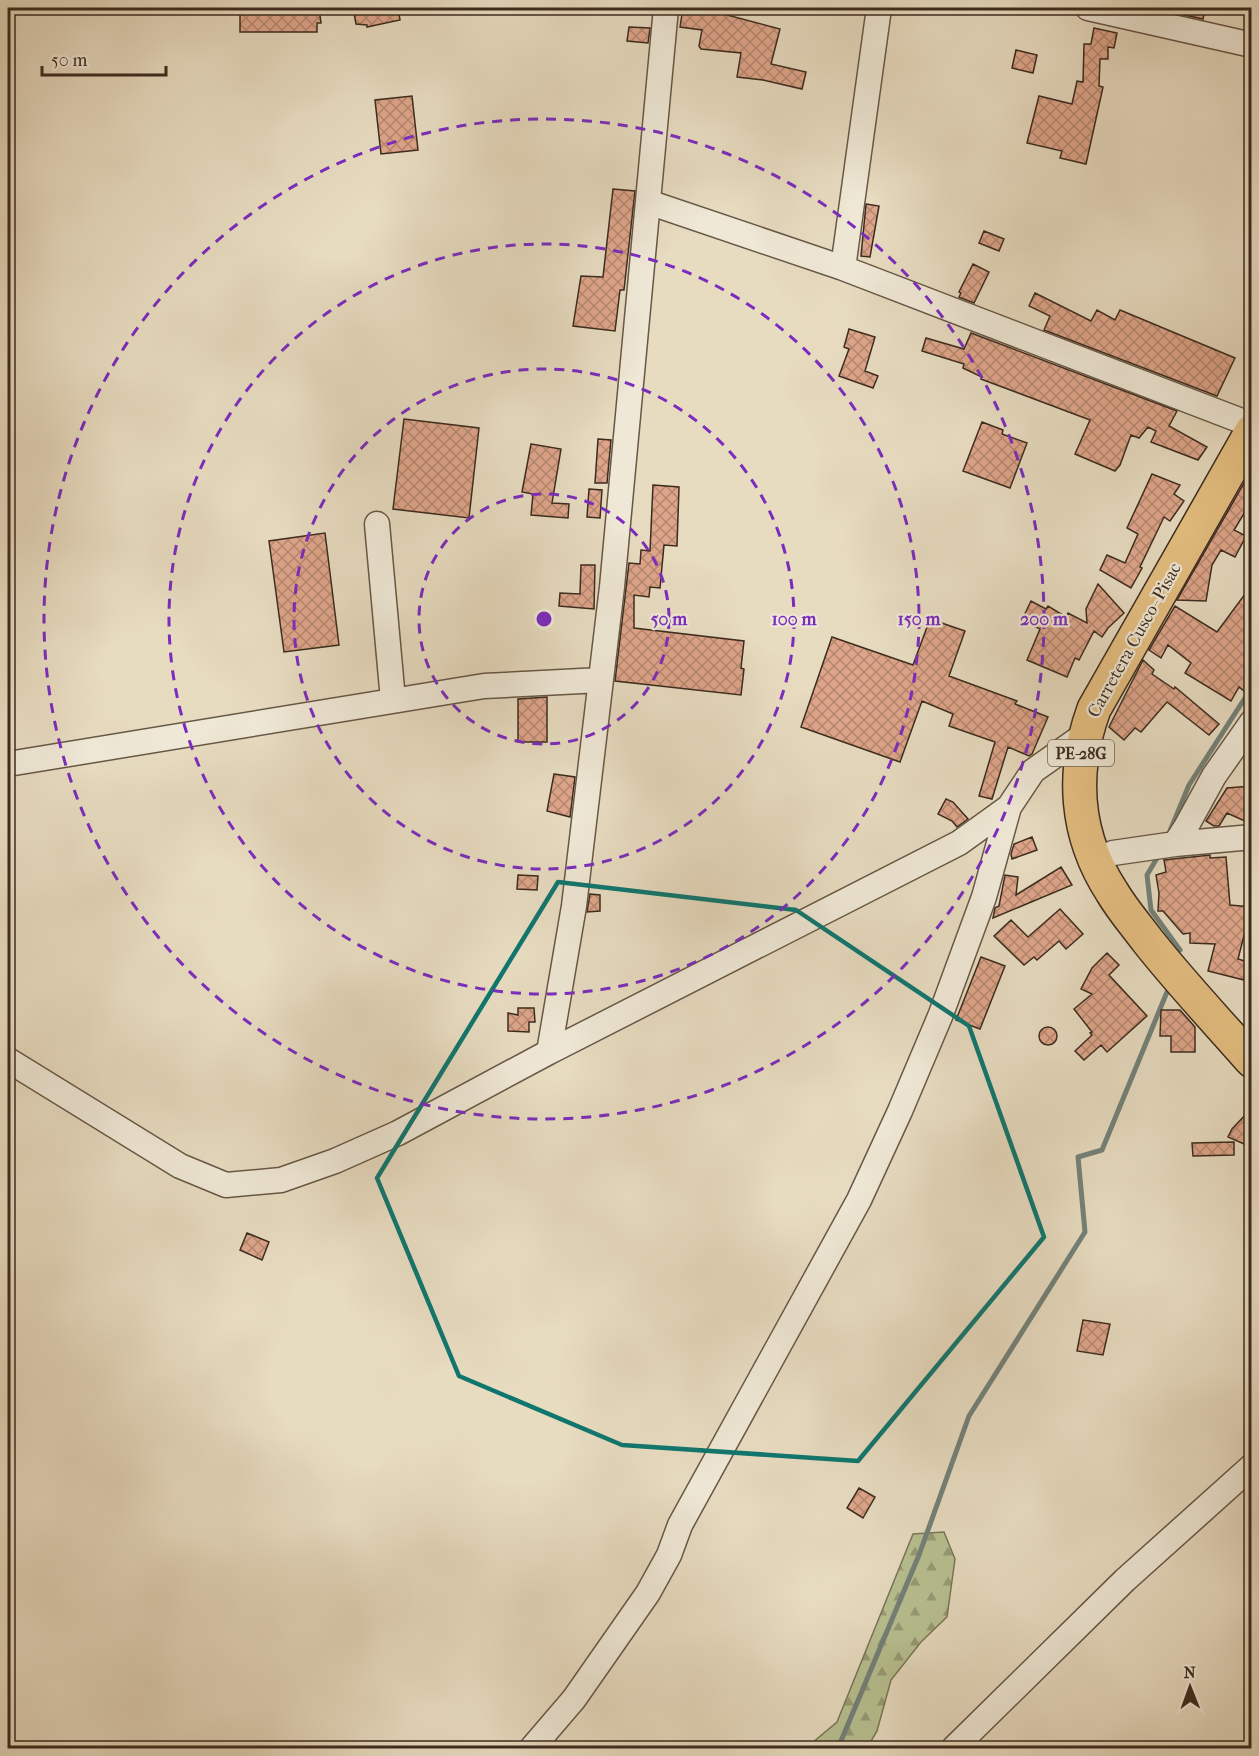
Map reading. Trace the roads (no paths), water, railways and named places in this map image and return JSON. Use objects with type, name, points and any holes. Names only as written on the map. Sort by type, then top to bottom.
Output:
[{"type":"highway","name":"Carretera Cusco- Pisac","points":[[1246,450],[1094,709],[1084,735],[1079,797],[1086,833],[1095,860],[1111,891],[1160,956],[1251,1061]]},
{"type":"street","points":[[549,1052],[574,906],[612,587],[666,8]]},
{"type":"street","points":[[843,268],[879,8]]},
{"type":"street","points":[[1088,8],[1251,45]]},
{"type":"street","points":[[648,202],[843,268],[1251,425]]},
{"type":"street","points":[[377,524],[393,700]]},
{"type":"street","points":[[8,764],[484,686],[601,680]]},
{"type":"street","points":[[1174,844],[1214,776],[1251,722]]},
{"type":"street","points":[[532,1749],[574,1699],[648,1593],[669,1555],[680,1525],[859,1200],[941,1014],[984,897],[1009,807],[1033,771],[1084,735]]},
{"type":"street","points":[[8,1060],[180,1166],[226,1185],[281,1180],[335,1161],[398,1133],[549,1052],[959,843],[1009,807]]},
{"type":"street","points":[[1095,860],[1113,853],[1174,844],[1251,837]]},
{"type":"street","points":[[954,1749],[1125,1580],[1251,1466]]},
{"type":"waterway","points":[[1170,831],[1189,785],[1252,687]]},
{"type":"waterway","points":[[1160,853],[1147,875],[1151,910],[1180,950]]},
{"type":"waterway","points":[[833,1748],[841,1741],[919,1555],[969,1416],[1085,1232],[1078,1157],[1102,1150],[1167,992]]}]
